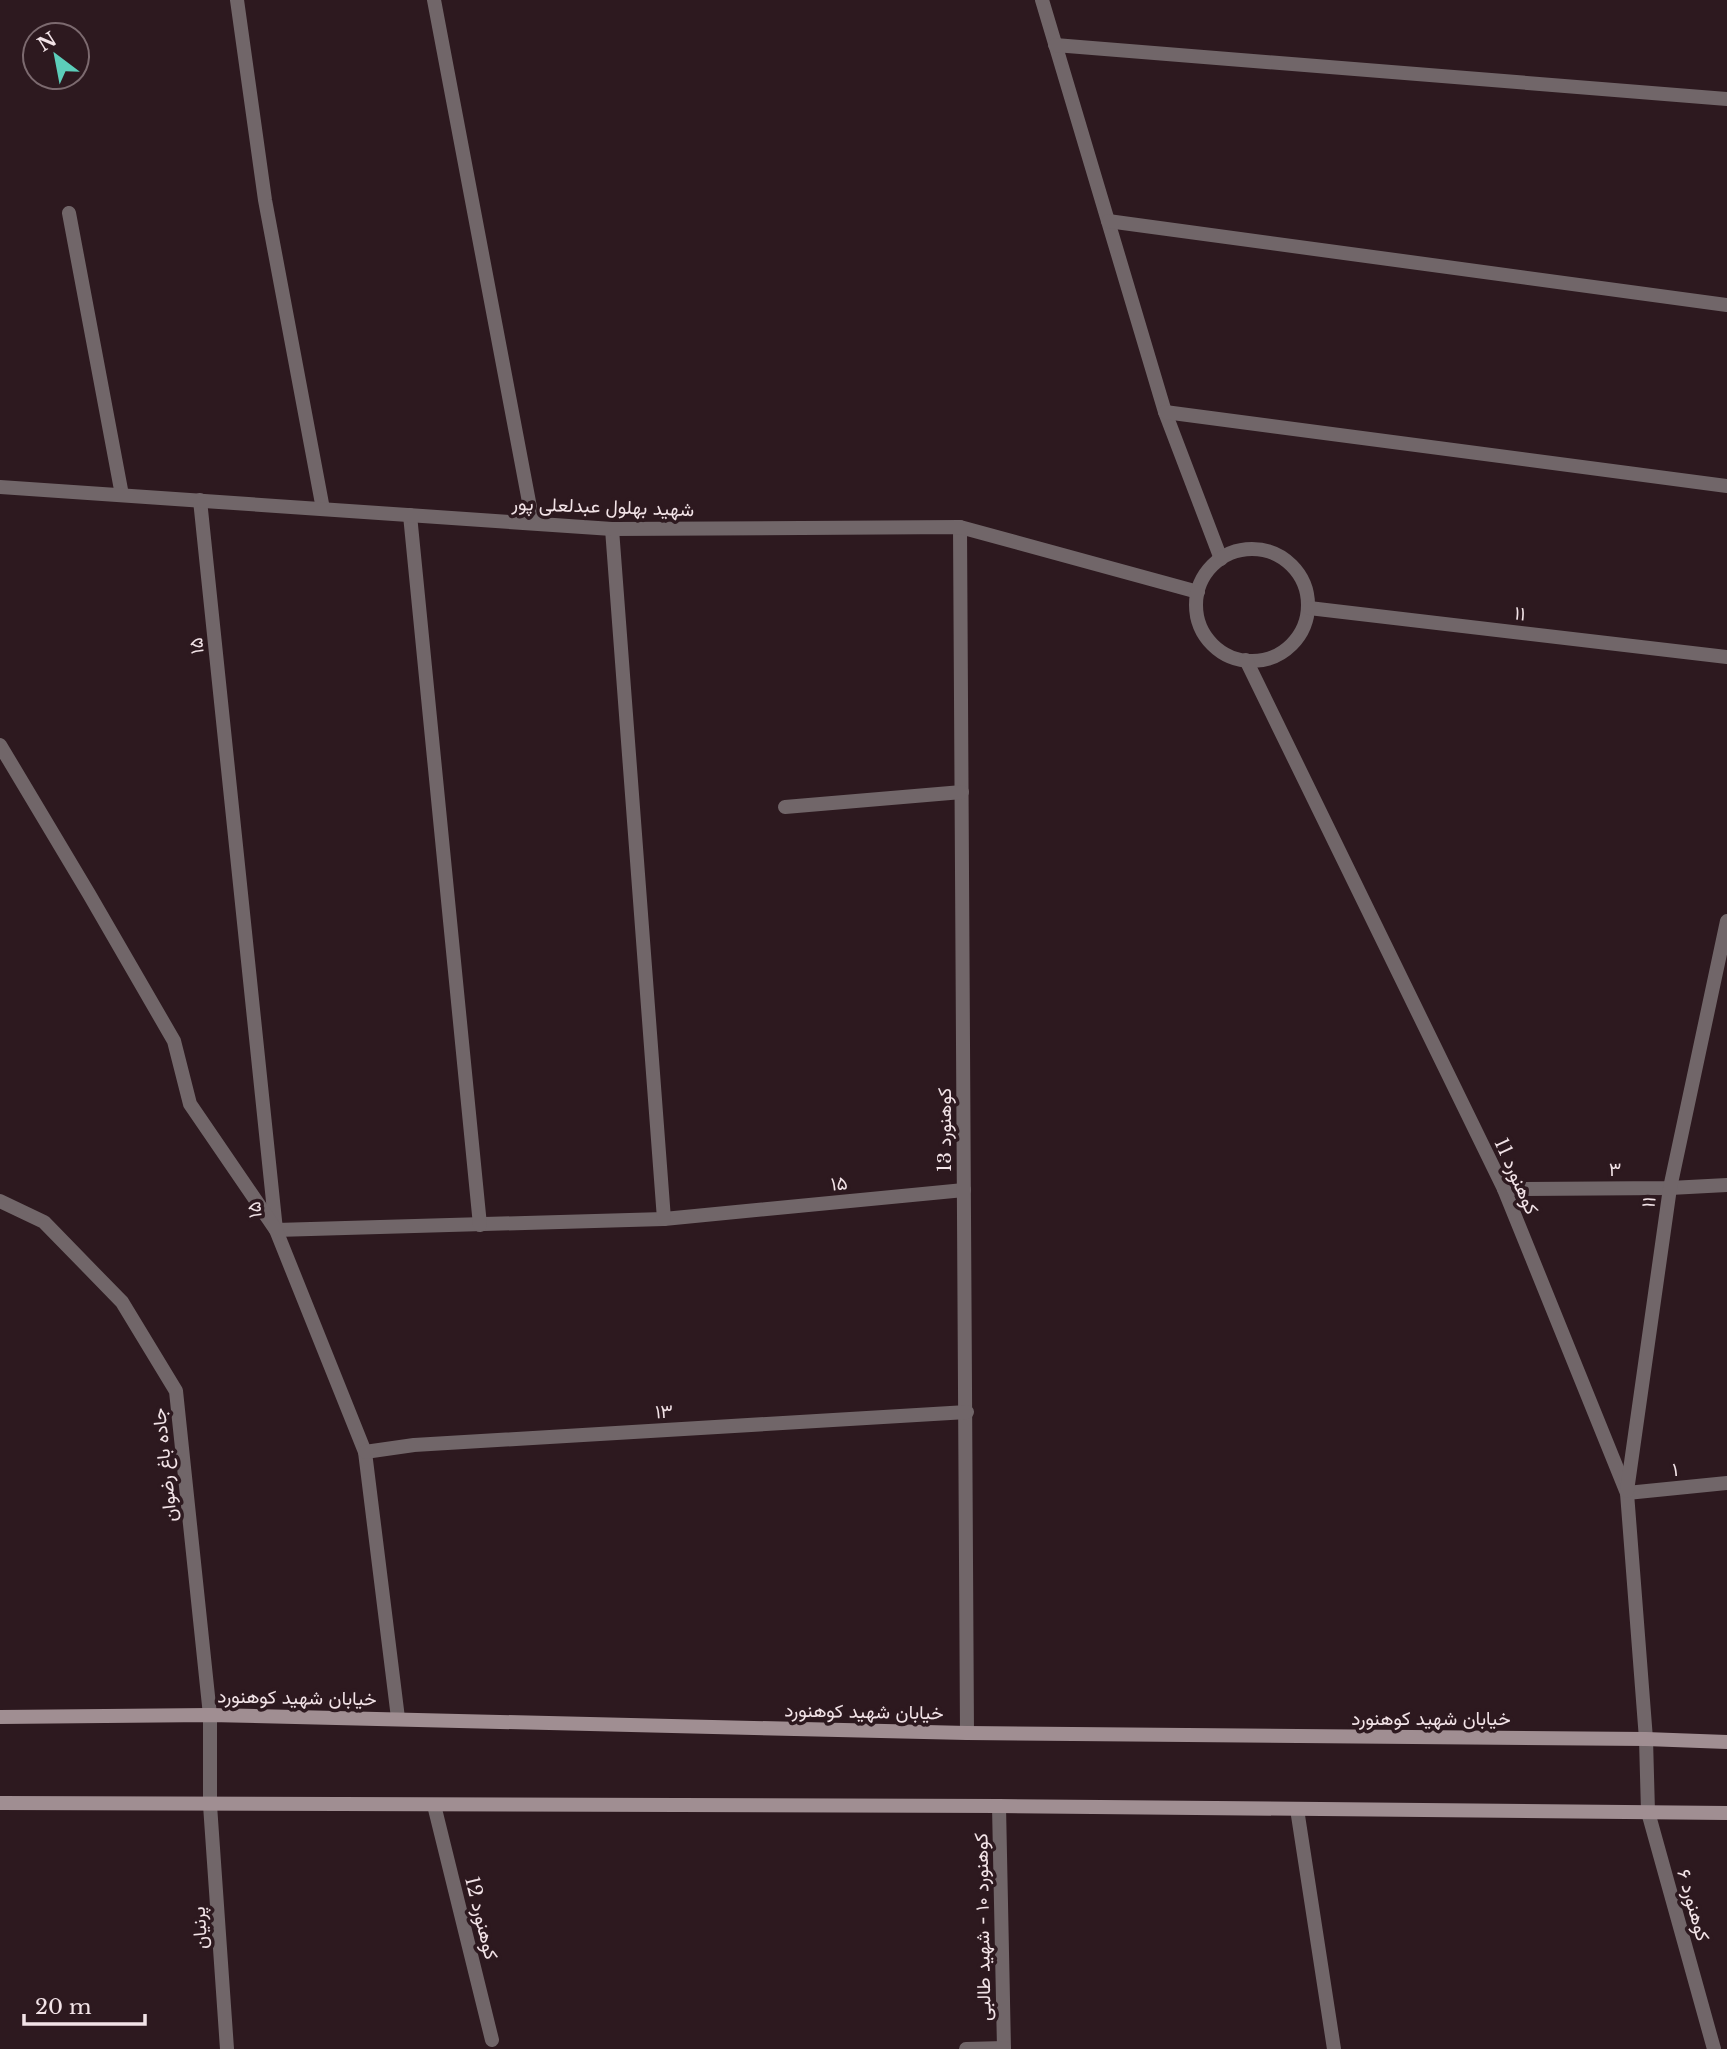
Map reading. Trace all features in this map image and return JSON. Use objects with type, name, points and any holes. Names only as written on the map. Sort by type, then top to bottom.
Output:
[{"type":"main road","name":"خیابان شهید کوهنورد","points":[[0,1717],[210,1715],[967,1733],[1727,1742]]},
{"type":"main road","points":[[0,1803],[999,1806],[1727,1813]]},
{"type":"street","points":[[237,0],[265,200],[323,509]]},
{"type":"street","points":[[434,0],[533,523]]},
{"type":"street","points":[[1042,0],[1165,412],[1221,559]]},
{"type":"street","points":[[1055,45],[1727,99]]},
{"type":"street","points":[[69,213],[122,495]]},
{"type":"street","points":[[1108,221],[1727,305]]},
{"type":"street","points":[[1165,412],[1727,486]]},
{"type":"street","name":"شهید بهلول عبدلعلی پور","points":[[0,487],[612,529],[960,527],[1198,592]]},
{"type":"street","name":"۱۵","points":[[200,500],[276,1230],[664,1219],[964,1190]]},
{"type":"street","points":[[411,515],[480,1225]]},
{"type":"street","name":"کوهنورد 13","points":[[960,527],[967,1733]]},
{"type":"street","points":[[612,529],[664,1219]]},
{"type":"street","points":[[1255,548],[1272,552],[1287,560],[1300,573],[1307,590],[1309,608],[1305,625],[1296,641],[1282,653],[1265,660],[1246,660],[1228,655],[1212,645],[1201,629],[1196,611],[1198,592],[1202,579],[1221,559],[1236,550],[1255,548]]},
{"type":"street","name":"۱۱","points":[[1309,608],[1727,657]]},
{"type":"street","name":"کوهنورد 11","points":[[1246,660],[1504,1189],[1627,1493],[1646,1739]]},
{"type":"street","points":[[2,755],[174,1041],[190,1104],[276,1230],[365,1452],[398,1718]]},
{"type":"street","points":[[785,807],[962,792]]},
{"type":"street","name":"۱۱","points":[[1627,1493],[1670,1188],[1727,921]]},
{"type":"street","name":"۳","points":[[1504,1189],[1727,1185]]},
{"type":"street","name":"جاده باغ رضوان","points":[[0,1200],[44,1222],[122,1302],[176,1391],[210,1715],[210,1805]]},
{"type":"street","name":"۱۳","points":[[365,1452],[414,1445],[967,1412]]},
{"type":"street","name":"۱","points":[[1627,1493],[1727,1483]]},
{"type":"street","name":"کوهنورد ۶","points":[[1646,1739],[1648,1812],[1714,2049]]},
{"type":"street","name":"پرنیان","points":[[210,1805],[227,2049]]},
{"type":"street","name":"کوهنورد 12","points":[[434,1805],[492,2040]]},
{"type":"street","name":"کوهنورد ۱۰ - شهید طالبی","points":[[999,1806],[1004,2048]]},
{"type":"street","points":[[1297,1809],[1334,2049]]},
{"type":"street","points":[[966,2049],[1004,2048]]}]
